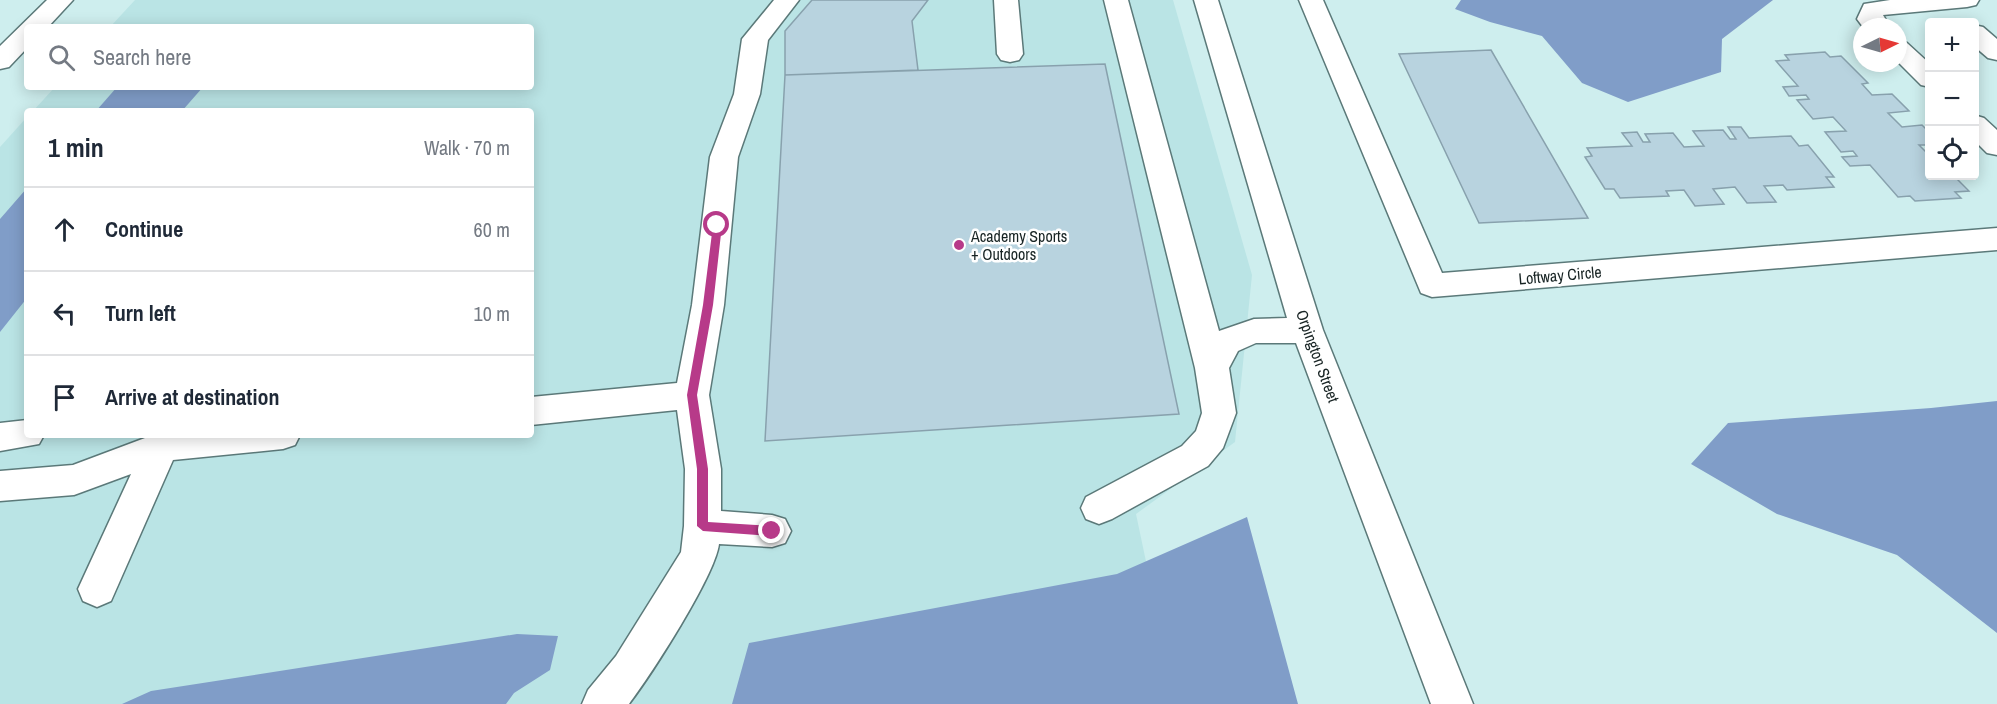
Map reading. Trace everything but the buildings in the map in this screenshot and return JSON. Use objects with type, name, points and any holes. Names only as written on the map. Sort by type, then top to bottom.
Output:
[{"type":"main road","points":[[37,24],[61,0]]},
{"type":"main road","points":[[603,704],[630,670],[699,556],[703,526],[703,469],[692,395],[708,305],[724,157],[747,94],[755,39],[786,0]]},
{"type":"main road","points":[[1005,0],[1010,54]]},
{"type":"main road","points":[[1099,508],[1195,456],[1211,438],[1219,413],[1212,368],[1116,0]]},
{"type":"main road","name":"Orpington Street","points":[[1206,0],[1307,330],[1452,704]]},
{"type":"main road","name":"Loftway Circle","points":[[1311,0],[1432,285],[1997,239]]},
{"type":"main road","points":[[1869,18],[1873,9],[1967,0]]},
{"type":"main road","points":[[1942,2],[1960,18]]},
{"type":"main road","points":[[1979,36],[1997,52]]},
{"type":"main road","points":[[0,61],[24,37]]},
{"type":"main road","points":[[1907,57],[1925,75]]},
{"type":"main road","points":[[1976,126],[1997,146]]},
{"type":"main road","points":[[1212,368],[1226,342],[1254,330],[1307,330]]},
{"type":"main road","points":[[534,411],[692,395]]},
{"type":"main road","points":[[0,437],[24,434]]},
{"type":"main road","points":[[145,438],[172,442],[235,438]]},
{"type":"main road","points":[[0,486],[74,480],[172,442]]},
{"type":"main road","points":[[97,589],[172,442]]},
{"type":"main road","points":[[703,526],[772,531]]},
{"type":"shaded area","points":[[135,0],[1173,0],[1252,275],[1235,442],[1136,514],[1176,704],[0,704],[0,147],[24,120],[24,438],[534,438],[534,108],[36,108],[52,90],[534,90],[534,24],[113,24]]},
{"type":"water","points":[[1461,0],[1773,0],[1722,39],[1721,72],[1628,102],[1582,83],[1542,36],[1490,22],[1455,9]]},
{"type":"water","points":[[114,90],[200,90],[185,108],[99,108]]},
{"type":"water","points":[[24,191],[24,302],[0,332],[0,219]]},
{"type":"water","points":[[1997,401],[1997,633],[1897,555],[1777,514],[1691,464],[1728,423]]},
{"type":"water","points":[[1247,517],[1298,704],[732,704],[749,643],[1117,574]]},
{"type":"water","points":[[517,634],[558,636],[550,670],[514,693],[506,704],[122,704],[151,691]]},
{"type":"place","name":"Academy Sports + Outdoors","points":[[959,245]]},
{"type":"route","points":[[717,225],[708,305],[692,395],[703,469],[703,526],[772,531]]}]
